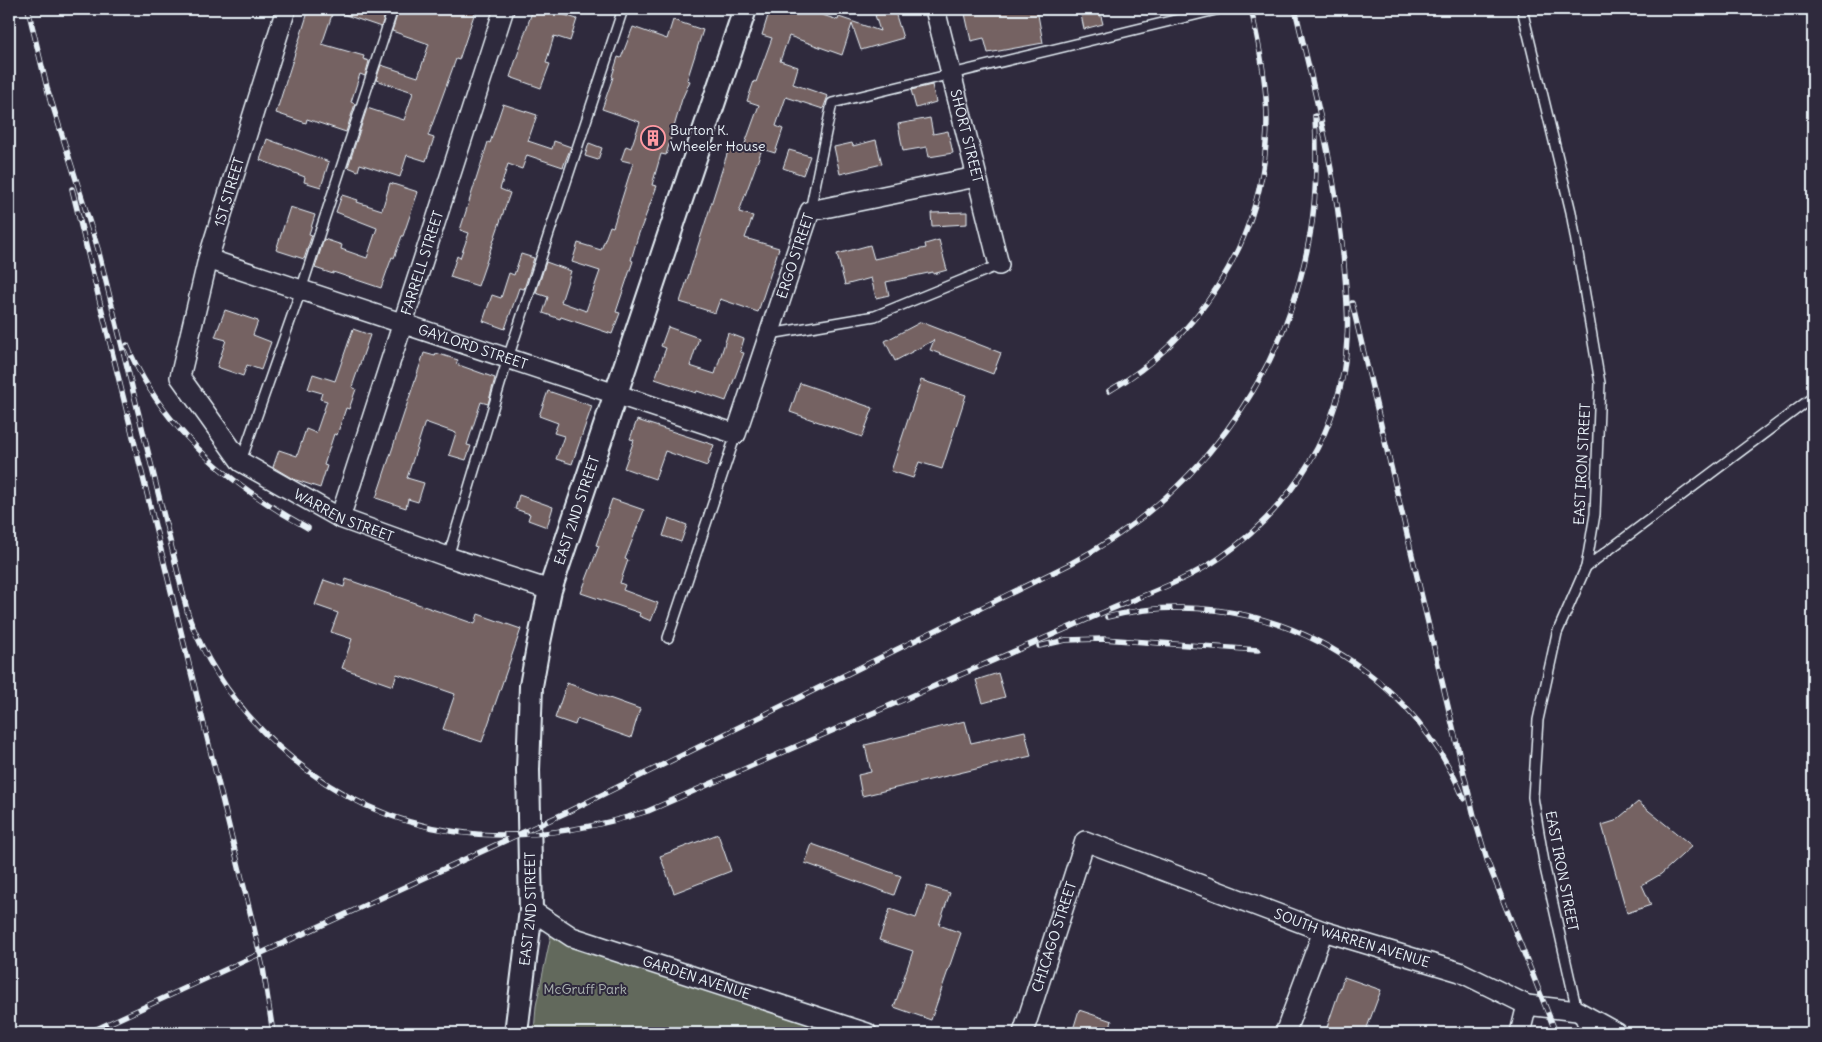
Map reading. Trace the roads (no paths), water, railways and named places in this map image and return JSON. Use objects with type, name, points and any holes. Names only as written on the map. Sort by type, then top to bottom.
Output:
[{"type":"street","name":"1ST STREET","points":[[180,377],[208,259],[286,9]]},
{"type":"street","name":"FARRELL STREET","points":[[340,518],[504,9]]},
{"type":"street","name":"EAST 2ND STREET","points":[[516,1033],[531,910],[528,727],[531,686],[550,590],[745,9]]},
{"type":"street","name":"SHORT STREET","points":[[935,9],[976,177],[1000,265]]},
{"type":"street","name":"ERGO STREET","points":[[736,434],[810,211],[976,177]]},
{"type":"street","name":"GAYLORD STREET","points":[[208,259],[736,434]]},
{"type":"street","name":"WARREN STREET","points":[[180,377],[241,462],[340,518],[550,590]]},
{"type":"street","name":"SOUTH WARREN AVENUE","points":[[1086,841],[1323,931],[1460,972],[1527,1005],[1577,1011],[1617,1033]]},
{"type":"street","name":"CHICAGO STREET","points":[[1023,1033],[1086,841]]},
{"type":"street","name":"GARDEN AVENUE","points":[[531,910],[572,937],[867,1033]]},
{"type":"street","points":[[1284,1033],[1323,931]]},
{"type":"street","points":[[1520,1033],[1527,1005]]},
{"type":"lane","points":[[241,462],[301,290],[393,9]]},
{"type":"lane","points":[[448,556],[508,358],[623,9]]},
{"type":"lane","points":[[810,211],[832,103],[1220,9]]},
{"type":"lane","name":"EAST IRON STREET","points":[[1522,9],[1571,212],[1600,383],[1595,514],[1586,567],[1557,633],[1538,720],[1533,797],[1545,868],[1577,1011],[1586,1033]]},
{"type":"lane","points":[[770,334],[875,316],[1000,265]]},
{"type":"lane","points":[[1586,567],[1813,397]]},
{"type":"lane","points":[[668,638],[736,434]]},
{"type":"railway","points":[[28,9],[51,104]]},
{"type":"railway","points":[[1109,391],[1141,370],[1170,345],[1195,317],[1218,287],[1236,254],[1250,218],[1261,182],[1267,127],[1264,76],[1251,9]]},
{"type":"railway","points":[[50,97],[98,249],[188,614],[204,652],[225,686],[250,718],[279,747],[320,780],[363,804],[408,821],[454,831],[501,835],[549,832],[598,824],[648,811],[1166,586],[1195,573],[1221,557],[1247,537],[1270,514],[1291,490],[1309,463],[1324,434],[1336,404],[1343,372],[1348,330],[1341,232],[1331,167],[1295,9]]},
{"type":"railway","points":[[88,1033],[565,813],[1068,565],[1114,538],[1156,506],[1193,470],[1226,431],[1255,388],[1278,341],[1296,292],[1312,225],[1316,178],[1315,116]]},
{"type":"railway","points":[[72,189],[254,928],[263,968],[273,1033]]},
{"type":"railway","points":[[1352,303],[1475,820],[1488,863],[1556,1033]]},
{"type":"railway","points":[[127,345],[141,375],[159,403],[201,452],[252,493],[308,528]]},
{"type":"railway","points":[[1107,617],[1162,608],[1217,610],[1270,622],[1319,642],[1365,671],[1405,707],[1438,750],[1464,799]]},
{"type":"railway","points":[[1039,646],[1066,640],[1103,639],[1258,650]]},
{"type":"place","name":"Burton K. Wheeler House","points":[[653,138]]},
{"type":"park label","name":"McGruff Park","points":[[585,989]]}]
